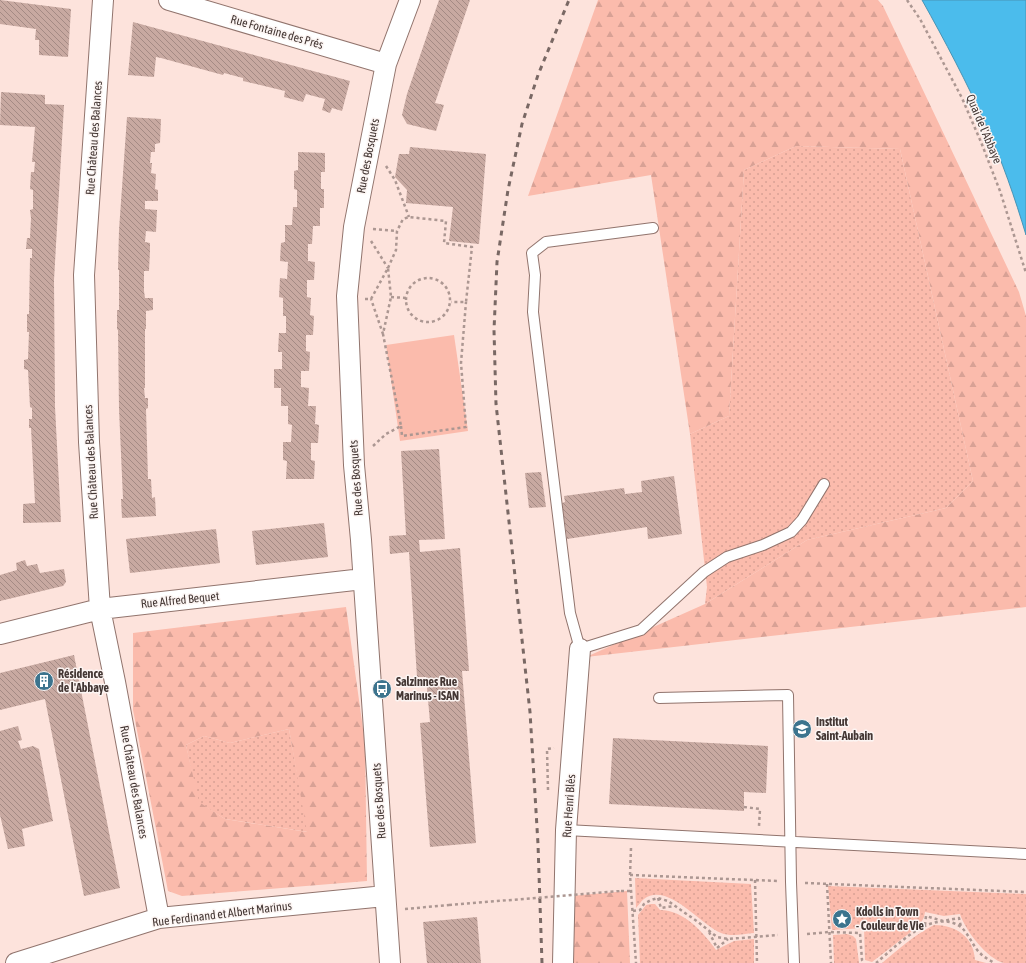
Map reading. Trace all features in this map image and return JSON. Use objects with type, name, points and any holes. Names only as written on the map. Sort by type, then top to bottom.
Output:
[{"type":"street","name":"Rue Château des Balances","points":[[103,0],[84,275],[89,442],[100,609],[115,682],[158,918]]},
{"type":"street","name":"Rue Fontaine des Prés","points":[[169,0],[386,64]]},
{"type":"street","name":"Rue des Bosquets","points":[[390,963],[354,465],[347,296],[354,227],[386,64],[410,0]]},
{"type":"street","name":"Rue Alfred Bequet","points":[[0,634],[100,609],[363,579]]},
{"type":"street","name":"Rue Henri Blès","points":[[562,963],[566,830],[580,649]]},
{"type":"street","name":"Rue Ferdinand et Albert Marinus","points":[[16,963],[158,918],[386,903]]},
{"type":"lane","points":[[653,228],[546,242],[532,253],[535,275],[533,312],[570,613],[580,649],[641,630],[704,572],[727,557],[763,545],[791,532],[802,520],[824,484]]},
{"type":"lane","points":[[658,698],[788,695],[790,842],[794,963]]},
{"type":"lane","points":[[566,830],[1026,854]]},
{"type":"path","name":"Quai de l'Abbaye","points":[[907,0],[920,19],[966,106],[1000,191],[1026,273]]},
{"type":"path","points":[[371,142],[395,180],[409,217]]},
{"type":"path","points":[[409,217],[446,222],[444,243],[472,247],[461,363],[466,426],[402,436],[383,334],[371,299],[396,250],[397,232],[402,219],[409,217]]},
{"type":"path","points":[[354,227],[397,232]]},
{"type":"path","points":[[383,334],[391,298],[388,268]]},
{"type":"path","points":[[431,278],[439,280],[446,286],[450,294],[451,302],[449,310],[438,321],[422,322],[410,313],[406,298],[409,289],[414,283],[422,279],[431,278]]},
{"type":"path","points":[[347,296],[371,299]]},
{"type":"path","points":[[391,298],[406,298]]},
{"type":"path","points":[[451,302],[466,302]]},
{"type":"path","points":[[386,434],[401,426]]},
{"type":"path","points":[[744,807],[760,809],[759,840]]},
{"type":"path","points":[[631,834],[630,875],[636,963]]},
{"type":"path","points":[[630,875],[1026,892]]},
{"type":"path","points":[[754,880],[757,963]]},
{"type":"path","points":[[827,884],[831,963]]},
{"type":"path","points":[[386,903],[449,905],[631,890]]},
{"type":"path","points":[[633,911],[640,910],[644,904],[651,900],[658,898],[668,901],[716,938],[728,939],[829,932],[860,933],[862,960],[864,963]]},
{"type":"path","points":[[658,898],[661,908],[675,906]]},
{"type":"path","points":[[925,926],[926,916],[962,928]]},
{"type":"path","points":[[876,963],[896,946],[925,926],[933,922],[959,918],[962,928],[981,954],[994,963]]},
{"type":"path","points":[[709,932],[717,948],[728,939]]},
{"type":"green space","points":[[598,0],[878,0],[883,6],[1019,292],[1026,316],[1026,607],[586,657],[705,604],[807,540],[946,508],[973,481],[900,149],[796,146],[744,170],[729,416],[690,434],[651,175],[528,196]]},
{"type":"green space","points":[[796,146],[900,149],[973,481],[946,508],[807,540],[705,604],[707,587],[690,434],[729,416],[744,170]]},
{"type":"green space","points":[[454,335],[468,431],[400,441],[386,345]]},
{"type":"green space","points":[[346,607],[365,743],[367,881],[182,896],[168,891],[133,710],[133,633]],"holes":[[[289,729],[307,832],[225,819],[199,802],[186,745],[204,736],[230,743]]]},
{"type":"green space","points":[[289,729],[308,832],[225,819],[198,802],[186,745],[204,736],[230,743]]},
{"type":"green space","points":[[635,878],[751,884],[754,933],[733,935],[721,933],[713,929],[684,906],[663,896],[653,895],[644,899],[636,908]]},
{"type":"green space","points":[[828,886],[1026,894],[1026,963],[1004,963],[991,956],[972,935],[960,914],[944,916],[925,912],[920,925],[872,962],[865,960],[864,928],[832,930]]},
{"type":"green space","points":[[627,891],[630,963],[569,963],[570,896]]},
{"type":"green space","points":[[655,904],[660,910],[669,911],[685,918],[699,929],[716,950],[734,941],[754,939],[754,963],[640,963],[638,915],[646,905]]},
{"type":"green space","points":[[934,925],[950,927],[962,934],[971,945],[975,960],[986,963],[882,963],[913,938]]},
{"type":"green space","points":[[847,934],[856,939],[859,963],[834,963],[833,935]]},
{"type":"water","points":[[922,0],[1026,0],[1026,235],[1008,180],[986,125],[956,62]]},
{"type":"building","points":[[0,0],[71,9],[68,57],[39,55],[39,40],[35,40],[36,29],[0,24]]},
{"type":"building","points":[[439,0],[470,0],[435,103],[444,105],[436,131],[407,124],[402,115],[407,94]]},
{"type":"building","points":[[133,22],[350,81],[342,111],[332,108],[330,113],[322,110],[325,99],[306,94],[303,102],[284,97],[285,91],[243,81],[243,78],[224,73],[223,75],[156,57],[154,77],[128,75]]},
{"type":"building","points":[[1,92],[45,95],[45,104],[64,105],[54,280],[55,407],[61,522],[23,523],[23,504],[35,503],[31,428],[29,428],[29,419],[32,419],[32,408],[30,407],[28,370],[24,369],[24,360],[28,359],[29,332],[27,332],[27,314],[29,314],[30,258],[32,258],[32,249],[26,249],[27,238],[30,238],[30,210],[33,209],[33,190],[30,189],[31,172],[34,172],[35,162],[32,162],[35,127],[0,125]]},
{"type":"building","points":[[127,117],[161,119],[160,143],[155,144],[155,152],[151,152],[150,163],[152,163],[151,173],[156,174],[155,189],[158,190],[158,201],[145,201],[145,209],[157,210],[156,232],[146,231],[145,242],[150,243],[149,271],[144,271],[145,298],[153,298],[153,310],[146,311],[144,388],[145,398],[148,398],[148,408],[146,409],[148,479],[151,479],[152,498],[155,497],[156,516],[122,518],[121,499],[123,499],[117,310],[119,310],[119,230]]},
{"type":"building","points":[[410,147],[486,154],[479,244],[449,241],[453,207],[406,203],[407,190],[395,177],[399,154],[409,154]]},
{"type":"building","points":[[298,152],[325,153],[325,172],[321,172],[321,189],[324,189],[324,208],[320,208],[320,226],[313,226],[312,244],[308,244],[308,261],[315,262],[314,280],[307,280],[307,297],[311,298],[310,315],[314,316],[313,335],[306,335],[306,351],[310,352],[309,371],[301,371],[301,387],[309,388],[308,406],[316,406],[315,424],[319,425],[318,443],[311,443],[311,460],[315,461],[314,479],[286,479],[287,461],[283,460],[283,442],[291,442],[292,425],[288,424],[288,406],[281,406],[281,388],[274,388],[274,369],[282,369],[282,352],[278,352],[279,333],[286,333],[286,316],[283,316],[283,298],[279,297],[280,278],[287,279],[288,262],[280,261],[281,243],[285,242],[285,225],[292,225],[293,207],[297,207],[297,190],[294,189],[294,171],[298,170]]},
{"type":"building","points":[[439,449],[445,539],[419,540],[420,552],[460,548],[469,671],[462,671],[476,843],[430,847],[420,723],[430,722],[426,677],[417,677],[409,552],[390,554],[389,536],[406,535],[401,451]]},
{"type":"building","points":[[541,472],[546,507],[529,508],[525,473]]},
{"type":"building","points":[[674,476],[682,534],[648,539],[647,527],[567,539],[562,503],[565,502],[564,496],[624,488],[625,494],[642,492],[641,481]]},
{"type":"building","points":[[324,523],[328,557],[256,565],[252,531]]},
{"type":"building","points":[[216,529],[220,563],[130,573],[126,539]]},
{"type":"building","points":[[25,560],[27,566],[37,564],[40,573],[64,569],[66,582],[63,586],[0,601],[0,575],[17,570],[16,563]]},
{"type":"building","points":[[74,655],[120,888],[84,896],[45,699],[0,710],[0,673]]},
{"type":"building","points":[[18,726],[22,740],[18,741],[21,749],[33,746],[39,749],[53,821],[22,829],[25,846],[8,849],[0,815],[0,731]]},
{"type":"building","points":[[613,738],[768,746],[766,793],[744,792],[744,811],[609,804]]},
{"type":"building","points":[[477,917],[481,963],[427,963],[423,922]]},
{"type":"railway","points":[[542,963],[538,844],[530,712],[496,404],[494,330],[497,262],[508,190],[522,124],[538,75],[569,0]]},
{"type":"place","name":"Résidence de l'Abbaye","points":[[44,681]]},
{"type":"place","name":"Salzinnes Rue Marinus - ISAN","points":[[382,689]]},
{"type":"place","name":"Institut Saint-Aubain","points":[[802,729]]},
{"type":"place","name":"Kdolls in Town - Couleur de Vie","points":[[842,919]]}]
